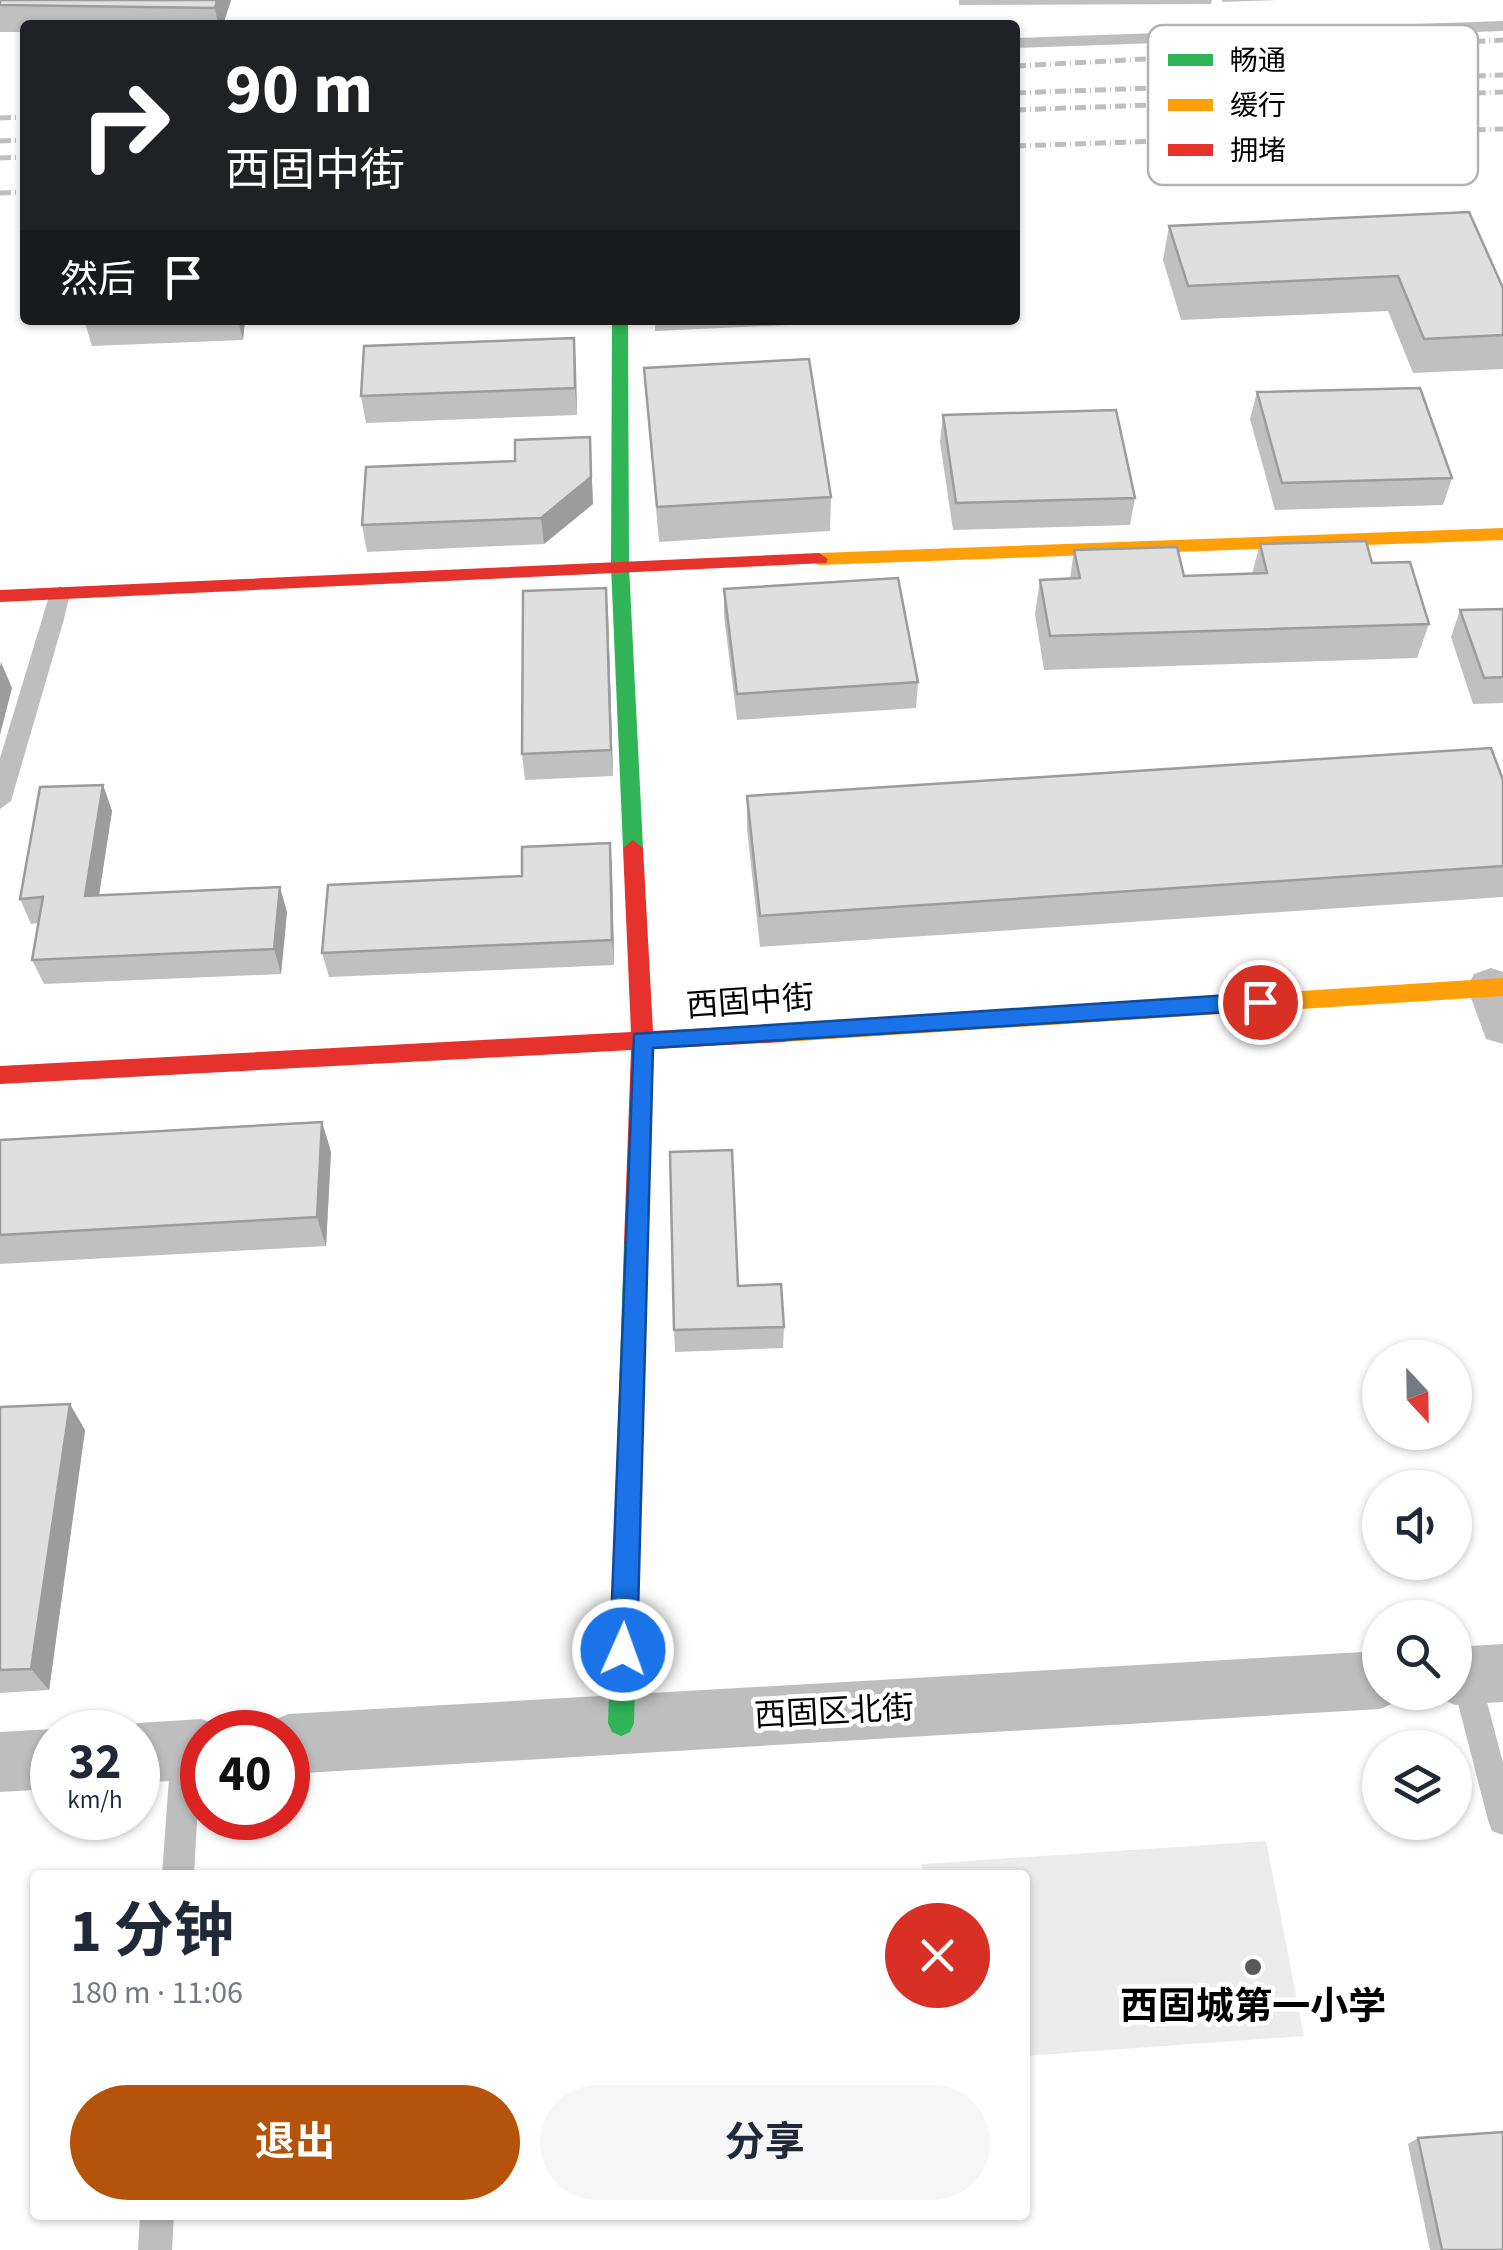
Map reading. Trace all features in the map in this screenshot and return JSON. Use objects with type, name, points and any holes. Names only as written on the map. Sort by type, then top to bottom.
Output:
[{"type":"street","points":[[620,325],[620,566],[642,1040],[621,1722]]},
{"type":"street","points":[[0,596],[620,566],[1503,534]]},
{"type":"street","name":"西固中街","points":[[0,1075],[1499,1000]]},
{"type":"street","name":"西固区北街","points":[[310,1743],[1362,1681]]},
{"type":"street","points":[[0,1762],[30,1760]]},
{"type":"lane","points":[[1478,27],[1503,26]]},
{"type":"lane","points":[[1020,43],[1148,38]]},
{"type":"lane","points":[[0,801],[10,754],[41,666],[60,593]]},
{"type":"lane","points":[[1474,1675],[1503,1820]]},
{"type":"lane","points":[[175,1751],[178,1870]]},
{"type":"lane","points":[[155,2250],[157,2220]]},
{"type":"shaded area","points":[[1266,1841],[1304,2036],[1030,2056],[1030,1870],[923,1870],[922,1864]]},
{"type":"building","points":[[0,0],[217,0],[215,8],[0,5]]},
{"type":"building","points":[[1469,212],[1503,288],[1503,335],[1424,339],[1398,276],[1188,286],[1169,226]]},
{"type":"building","points":[[574,338],[575,388],[361,396],[364,346]]},
{"type":"building","points":[[809,359],[831,497],[657,507],[644,368]]},
{"type":"building","points":[[1420,388],[1452,478],[1282,483],[1257,392]]},
{"type":"building","points":[[1116,410],[1135,498],[956,503],[943,415]]},
{"type":"building","points":[[590,437],[591,477],[541,518],[362,525],[366,467],[515,461],[515,440]]},
{"type":"building","points":[[1366,541],[1372,563],[1410,562],[1429,624],[1050,636],[1040,580],[1080,578],[1074,550],[1177,547],[1184,576],[1267,573],[1260,544]]},
{"type":"building","points":[[898,578],[918,682],[737,694],[724,589]]},
{"type":"building","points":[[606,588],[611,750],[522,754],[523,591]]},
{"type":"building","points":[[1503,609],[1503,677],[1484,678],[1460,610]]},
{"type":"building","points":[[1491,748],[1503,780],[1503,866],[760,916],[747,796]]},
{"type":"building","points":[[103,785],[85,896],[280,887],[274,949],[32,960],[43,897],[20,899],[40,787]]},
{"type":"building","points":[[610,843],[612,940],[322,953],[328,885],[522,876],[522,847]]},
{"type":"building","points":[[322,1122],[317,1217],[0,1235],[0,1140]]},
{"type":"building","points":[[732,1150],[738,1286],[781,1284],[784,1327],[674,1330],[670,1152]]},
{"type":"building","points":[[70,1404],[31,1669],[0,1670],[0,1407]]},
{"type":"building","points":[[1503,2132],[1503,2250],[1442,2250],[1418,2138]]},
{"type":"railway","points":[[1478,41],[1503,40]]},
{"type":"railway","points":[[1020,66],[1148,59]]},
{"type":"railway","points":[[1478,76],[1503,75]]},
{"type":"railway","points":[[1020,93],[1148,88]]},
{"type":"railway","points":[[1478,93],[1503,92]]},
{"type":"railway","points":[[1020,110],[1148,105]]},
{"type":"railway","points":[[0,118],[20,117]]},
{"type":"railway","points":[[1478,130],[1503,129]]},
{"type":"railway","points":[[0,141],[20,140]]},
{"type":"railway","points":[[1020,146],[1148,141]]},
{"type":"railway","points":[[0,158],[20,157]]},
{"type":"railway","points":[[0,193],[20,192]]},
{"type":"traffic: fast","points":[[620,325],[620,566],[633,848]]},
{"type":"traffic: fast","points":[[621,1723],[636,1243]]},
{"type":"traffic: slow","points":[[819,559],[1503,534]]},
{"type":"traffic: slow","points":[[784,1033],[1503,987]]},
{"type":"traffic: jam","points":[[0,596],[819,559]]},
{"type":"traffic: jam","points":[[633,848],[642,1040],[636,1243]]},
{"type":"traffic: jam","points":[[0,1075],[784,1033]]},
{"type":"place","name":"西固城第一小学","points":[[1253,1967]]},
{"type":"route","points":[[623,1650],[642,1040],[1260,1002]]}]
